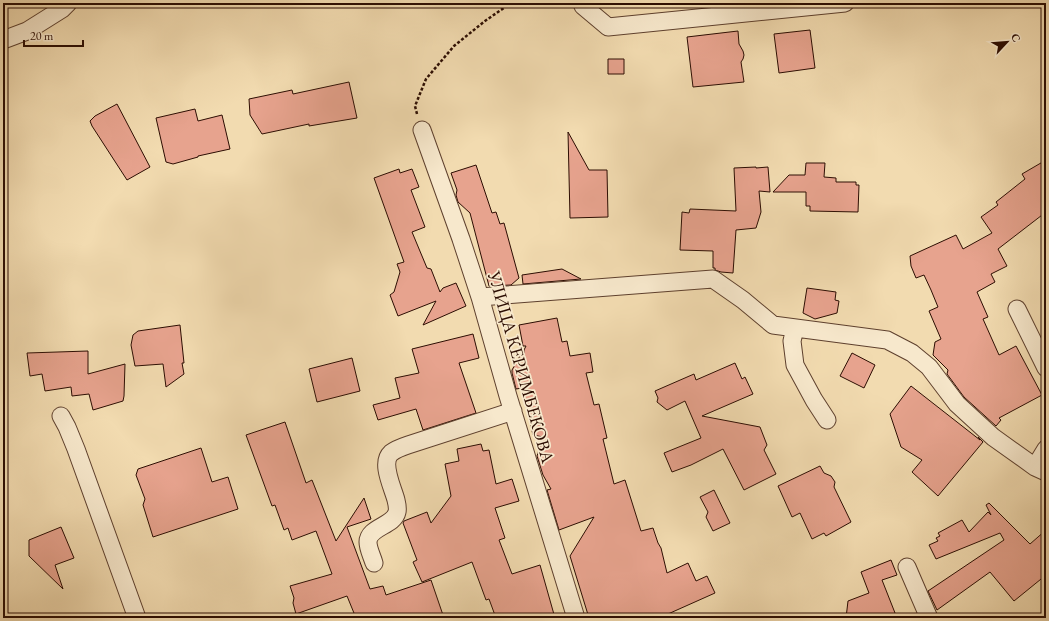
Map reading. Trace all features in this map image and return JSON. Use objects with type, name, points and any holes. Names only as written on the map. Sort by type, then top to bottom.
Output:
[{"type":"street","points":[[3,40],[27,31],[62,9],[68,3]]},
{"type":"street","points":[[582,3],[583,6],[608,27],[846,3]]},
{"type":"street","name":"УЛИЦА КЕРИМБЕКОВА","points":[[422,130],[480,297],[513,412],[576,618]]},
{"type":"street","points":[[480,297],[713,279],[743,300],[773,325],[886,340],[912,353],[929,367],[957,404],[993,437],[1040,470],[1046,449]]},
{"type":"street","points":[[1017,309],[1046,368]]},
{"type":"street","points":[[795,328],[792,341],[795,365],[827,420]]},
{"type":"street","points":[[374,563],[368,540],[370,535],[390,522],[397,514],[398,509],[387,470],[386,463],[390,454],[395,450],[408,445],[513,412]]},
{"type":"street","points":[[61,416],[76,449],[137,618]]},
{"type":"street","points":[[907,567],[929,618]]},
{"type":"path","points":[[422,130],[415,106],[426,79],[454,46],[485,21],[511,3]]},
{"type":"building","points":[[810,30],[815,68],[779,73],[774,34]]},
{"type":"building","points":[[738,31],[739,44],[744,55],[741,62],[744,82],[693,87],[687,37]]},
{"type":"building","points":[[608,59],[624,59],[624,74],[608,74]]},
{"type":"building","points":[[349,82],[357,118],[309,126],[309,124],[262,134],[250,115],[249,99],[292,90],[293,94]]},
{"type":"building","points":[[117,104],[150,167],[127,180],[90,121],[95,116]]},
{"type":"building","points":[[195,109],[198,121],[222,115],[230,149],[198,156],[173,164],[166,162],[156,118]]},
{"type":"building","points":[[568,132],[589,170],[607,170],[608,217],[570,218]]},
{"type":"building","points":[[1046,160],[1046,212],[998,249],[1007,266],[991,274],[995,282],[977,292],[988,317],[983,319],[999,355],[1016,346],[1042,395],[999,418],[1001,420],[996,426],[964,397],[947,374],[948,370],[933,355],[935,342],[941,339],[929,311],[938,307],[924,275],[916,278],[911,266],[910,256],[956,235],[963,249],[992,233],[981,217],[998,205],[996,202],[1025,179],[1022,174]]},
{"type":"building","points":[[806,163],[825,163],[824,177],[836,178],[836,182],[856,182],[856,185],[859,185],[858,212],[810,211],[810,206],[806,206],[806,192],[773,192],[789,175],[805,175]]},
{"type":"building","points":[[476,165],[492,213],[496,212],[500,224],[504,223],[519,278],[511,285],[489,286],[470,213],[458,202],[456,195],[457,190],[451,173]]},
{"type":"building","points":[[768,167],[770,192],[759,191],[761,212],[756,228],[736,230],[733,273],[721,272],[713,268],[713,251],[680,250],[682,212],[689,213],[690,209],[736,211],[734,168]]},
{"type":"building","points":[[399,169],[400,173],[412,169],[419,187],[411,190],[425,227],[412,232],[427,268],[431,269],[440,292],[443,288],[456,283],[466,306],[423,325],[436,301],[398,316],[390,295],[394,292],[400,272],[397,264],[404,262],[374,178]]},
{"type":"building","points":[[562,269],[581,279],[523,284],[522,275]]},
{"type":"building","points":[[807,288],[836,292],[835,300],[839,301],[837,313],[815,319],[803,313]]},
{"type":"building","points":[[557,318],[562,342],[567,341],[570,356],[590,353],[593,372],[586,373],[594,405],[599,404],[607,438],[603,439],[614,484],[625,480],[641,531],[653,528],[661,548],[667,573],[688,563],[696,581],[707,576],[715,593],[659,618],[589,618],[570,556],[594,517],[559,530],[547,490],[551,489],[543,475],[537,456],[543,437],[533,435],[522,388],[516,389],[512,373],[512,370],[520,356],[524,355],[526,346],[523,346],[519,325]]},
{"type":"building","points":[[180,325],[184,374],[166,387],[163,364],[135,366],[131,345],[133,335],[138,331]]},
{"type":"building","points":[[473,334],[479,358],[459,363],[476,413],[423,430],[416,409],[378,420],[373,405],[400,398],[395,378],[419,373],[412,349]]},
{"type":"building","points":[[88,351],[88,374],[125,364],[123,401],[93,410],[89,394],[72,396],[71,387],[45,391],[42,374],[30,376],[27,353]]},
{"type":"building","points":[[852,353],[875,365],[864,388],[840,376]]},
{"type":"building","points":[[352,358],[360,391],[317,402],[309,369]]},
{"type":"building","points":[[735,363],[742,379],[745,377],[753,394],[702,416],[760,427],[767,445],[764,450],[776,474],[744,490],[723,449],[691,465],[672,472],[664,453],[701,438],[685,401],[667,410],[657,402],[658,398],[655,391],[694,374],[696,380]]},
{"type":"building","points":[[911,386],[983,442],[938,496],[912,472],[922,460],[901,447],[890,414]]},
{"type":"building","points":[[285,422],[306,483],[312,480],[336,541],[364,498],[371,519],[347,527],[370,589],[383,586],[386,595],[431,580],[444,618],[356,618],[347,596],[296,614],[293,603],[294,598],[290,586],[332,574],[316,531],[292,540],[288,528],[284,530],[275,505],[272,506],[246,435]]},
{"type":"building","points":[[481,444],[483,451],[489,450],[496,484],[512,479],[519,501],[495,508],[505,538],[499,540],[512,574],[540,565],[555,618],[496,618],[489,599],[486,600],[472,562],[422,582],[413,562],[417,560],[403,523],[404,521],[427,512],[431,523],[451,496],[445,464],[459,461],[457,449]]},
{"type":"building","points":[[201,448],[212,482],[228,477],[238,509],[153,537],[143,505],[145,499],[136,475],[138,469]]},
{"type":"building","points":[[820,466],[824,473],[831,476],[835,482],[834,487],[851,522],[826,536],[824,533],[812,539],[800,513],[792,517],[778,486]]},
{"type":"building","points":[[714,490],[730,523],[713,531],[706,517],[708,512],[700,497]]},
{"type":"building","points":[[989,503],[1030,544],[1046,530],[1046,575],[1014,601],[990,572],[937,610],[928,591],[1004,540],[1000,533],[936,559],[929,545],[938,541],[936,538],[940,536],[938,533],[962,520],[969,532],[988,512],[991,515],[986,505]]},
{"type":"building","points":[[61,527],[74,558],[55,565],[63,589],[29,556],[29,540]]},
{"type":"building","points":[[891,560],[897,575],[882,580],[897,618],[846,618],[848,601],[869,593],[861,572]]}]
